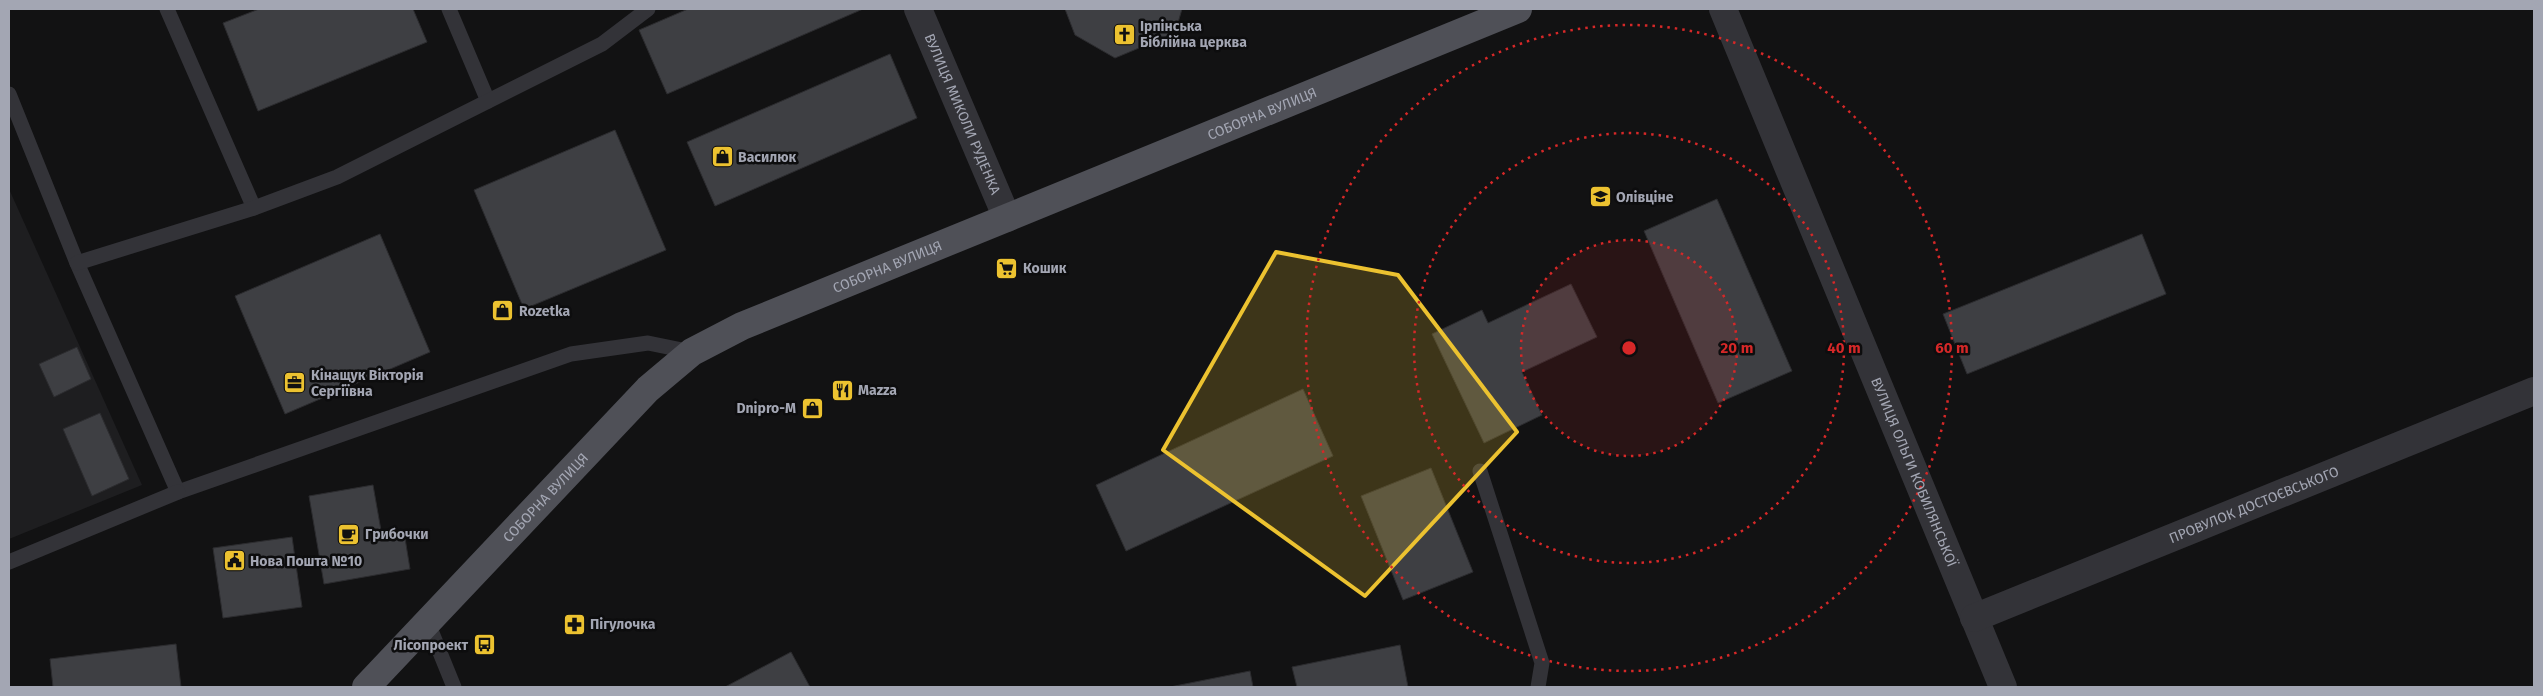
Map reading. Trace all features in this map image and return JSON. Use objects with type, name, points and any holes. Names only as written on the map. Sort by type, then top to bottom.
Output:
[{"type":"main road","name":"СОБОРНА ВУЛИЦЯ","points":[[366,687],[648,390],[692,352],[742,326],[1518,9]]},
{"type":"street","name":"ВУЛИЦЯ МИКОЛИ РУДЕНКА","points":[[918,9],[1007,218]]},
{"type":"street","name":"ВУЛИЦЯ ОЛЬГИ КОБИЛЯНСЬКОЇ","points":[[1723,9],[2003,687]]},
{"type":"street","name":"ПРОВУЛОК ДОСТОЄВСЬКОГО","points":[[1974,618],[2534,391]]},
{"type":"lane","points":[[167,9],[254,208]]},
{"type":"lane","points":[[448,9],[488,101]]},
{"type":"lane","points":[[77,263],[254,208],[337,177],[602,44],[648,9]]},
{"type":"lane","points":[[9,94],[77,263],[178,492]]},
{"type":"lane","points":[[9,562],[178,492],[570,354],[648,343],[692,352]]},
{"type":"lane","points":[[1480,472],[1542,663],[1538,687]]},
{"type":"lane","points":[[428,623],[454,687]]},
{"type":"highlighted area","points":[[1276,252],[1398,275],[1517,432],[1365,596],[1163,450]]},
{"type":"shaded area","points":[[9,189],[142,485],[9,539]]},
{"type":"building","points":[[259,9],[413,9],[427,42],[258,111],[223,23]]},
{"type":"building","points":[[688,9],[863,9],[667,94],[639,30]]},
{"type":"building","name":"Ірпінська Біблійна церква","points":[[1065,9],[1182,9],[1175,33],[1115,58],[1075,35]]},
{"type":"building","points":[[890,54],[917,118],[715,206],[687,142]]},
{"type":"building","points":[[615,130],[666,250],[524,309],[474,190]]},
{"type":"building","points":[[1717,199],[1792,371],[1718,403],[1644,231]]},
{"type":"building","points":[[380,234],[430,352],[285,414],[235,296]]},
{"type":"building","points":[[2142,234],[2166,294],[1967,374],[1943,314]]},
{"type":"building","points":[[1571,284],[1597,337],[1522,372],[1542,415],[1484,443],[1432,334],[1482,310],[1488,323]]},
{"type":"building","points":[[77,347],[91,379],[54,397],[39,364]]},
{"type":"building","points":[[1303,389],[1333,456],[1126,551],[1096,485]]},
{"type":"building","points":[[100,413],[129,479],[92,496],[63,429]]},
{"type":"building","points":[[1431,468],[1473,572],[1403,600],[1361,496]]},
{"type":"building","name":"Грибочки","points":[[373,485],[382,536],[404,532],[410,569],[324,584],[309,496]]},
{"type":"building","points":[[292,537],[302,607],[223,618],[213,548]]},
{"type":"building","points":[[176,644],[181,687],[53,687],[50,659]]},
{"type":"building","points":[[1400,645],[1408,687],[1297,687],[1292,667]]},
{"type":"building","points":[[791,652],[810,687],[725,687]]},
{"type":"building","points":[[1250,671],[1253,687],[1170,687]]},
{"type":"place","name":"Ірпінська Біблійна церква","points":[[1124,34]]},
{"type":"place","name":"Василюк","points":[[722,157]]},
{"type":"place","name":"Олівціне","points":[[1600,197]]},
{"type":"place","name":"Кошик","points":[[1007,268]]},
{"type":"place","name":"Rozetka","points":[[503,311]]},
{"type":"place","name":"Кінащук Вікторія Сергіївна","points":[[295,383]]},
{"type":"place","name":"Mazza","points":[[842,390]]},
{"type":"place","name":"Dnipro-M","points":[[812,408]]},
{"type":"place","name":"Грибочки","points":[[349,534]]},
{"type":"place","name":"Нова Пошта №10","points":[[234,561]]},
{"type":"place","name":"Пігулочка","points":[[574,624]]},
{"type":"place","name":"Лісопроект","points":[[484,645]]}]
